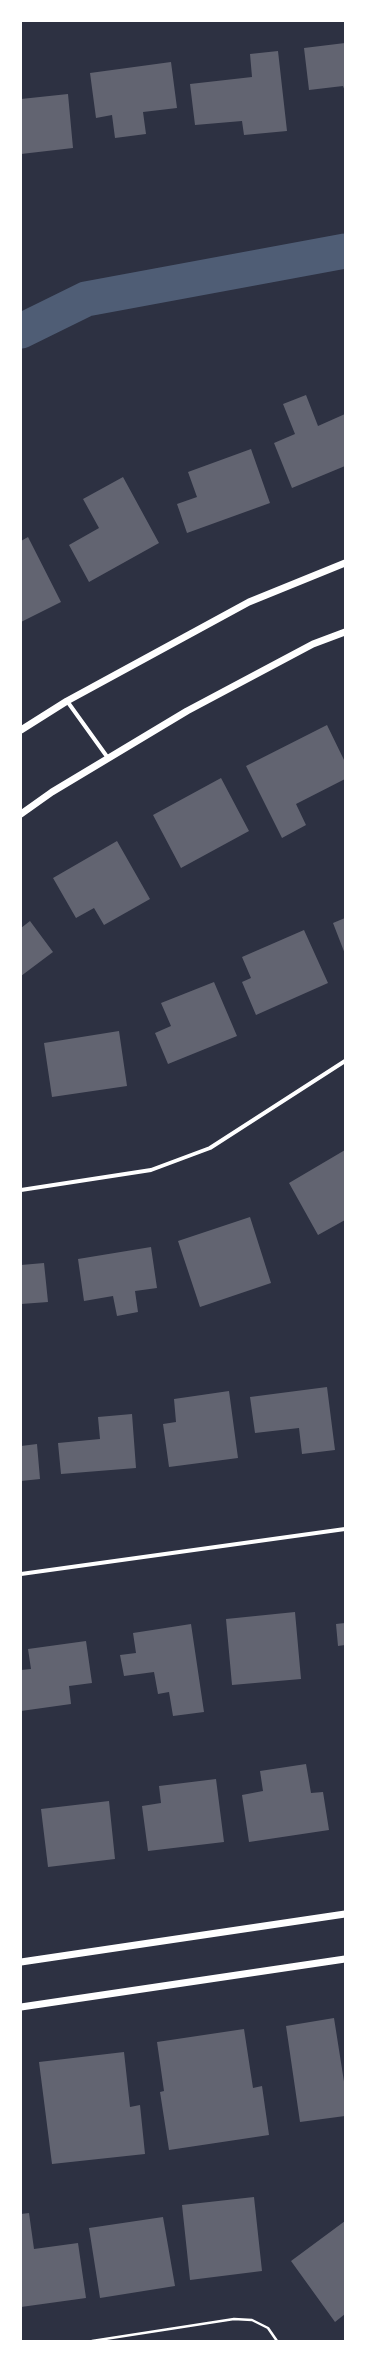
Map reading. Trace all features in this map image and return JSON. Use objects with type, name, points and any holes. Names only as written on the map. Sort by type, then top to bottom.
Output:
[{"type":"street","points":[[21,730],[67,701],[249,602],[345,562]]},
{"type":"street","points":[[21,814],[52,792],[187,711],[313,644],[345,632]]},
{"type":"street","points":[[67,701],[108,758]]},
{"type":"street","points":[[21,1190],[151,1170],[210,1148],[345,1061]]},
{"type":"street","points":[[21,1574],[345,1529]]},
{"type":"street","points":[[21,1962],[345,1914]]},
{"type":"street","points":[[21,2007],[345,1959]]},
{"type":"path","points":[[92,2341],[234,2319],[252,2320],[268,2328],[278,2341]]},
{"type":"building","points":[[345,43],[345,91],[343,86],[309,90],[304,48]]},
{"type":"building","points":[[278,51],[287,131],[244,135],[242,121],[195,125],[190,84],[252,77],[250,54]]},
{"type":"building","points":[[171,62],[177,108],[143,112],[146,134],[115,138],[112,115],[96,118],[90,73]]},
{"type":"building","points":[[68,94],[73,148],[21,154],[21,99]]},
{"type":"building","points":[[306,395],[318,426],[345,414],[345,466],[292,488],[274,443],[295,434],[283,404]]},
{"type":"building","points":[[251,449],[270,503],[187,533],[177,504],[197,497],[188,472]]},
{"type":"building","points":[[123,477],[159,543],[89,582],[69,545],[99,528],[83,499]]},
{"type":"building","points":[[28,537],[61,602],[21,622],[21,541]]},
{"type":"building","points":[[327,725],[345,762],[345,779],[296,804],[306,825],[282,838],[246,766]]},
{"type":"building","points":[[221,778],[249,831],[181,868],[153,815]]},
{"type":"building","points":[[117,841],[150,899],[104,925],[94,908],[76,918],[53,878]]},
{"type":"building","points":[[345,918],[345,954],[333,923]]},
{"type":"building","points":[[30,921],[53,952],[21,976],[21,928]]},
{"type":"building","points":[[304,930],[328,983],[256,1015],[242,982],[251,978],[242,957]]},
{"type":"building","points":[[214,982],[237,1036],[168,1064],[155,1033],[171,1026],[161,1003]]},
{"type":"building","points":[[119,1031],[127,1086],[52,1097],[44,1043]]},
{"type":"building","points":[[345,1150],[345,1220],[318,1235],[289,1183]]},
{"type":"building","points":[[250,1217],[271,1283],[200,1307],[178,1241]]},
{"type":"building","points":[[151,1247],[157,1288],[135,1291],[138,1312],[117,1316],[113,1296],[84,1301],[78,1259]]},
{"type":"building","points":[[44,1263],[48,1302],[21,1304],[21,1265]]},
{"type":"building","points":[[327,1387],[335,1450],[302,1454],[299,1428],[255,1433],[250,1397]]},
{"type":"building","points":[[229,1391],[238,1458],[169,1467],[163,1424],[176,1422],[174,1399]]},
{"type":"building","points":[[132,1414],[136,1468],[61,1474],[58,1443],[100,1439],[98,1417]]},
{"type":"building","points":[[37,1444],[40,1479],[21,1481],[21,1446]]},
{"type":"building","points":[[295,1612],[301,1679],[232,1685],[226,1619]]},
{"type":"building","points":[[345,1623],[345,1645],[338,1646],[336,1624]]},
{"type":"building","points":[[191,1624],[204,1712],[173,1716],[169,1692],[158,1694],[154,1672],[124,1676],[120,1655],[136,1653],[133,1633]]},
{"type":"building","points":[[86,1641],[92,1683],[69,1686],[71,1704],[21,1711],[21,1670],[31,1669],[28,1649]]},
{"type":"building","points":[[306,1764],[311,1793],[323,1792],[329,1830],[249,1842],[242,1795],[263,1791],[260,1771]]},
{"type":"building","points":[[216,1779],[224,1842],[148,1851],[142,1806],[161,1803],[159,1786]]},
{"type":"building","points":[[109,1801],[115,1859],[48,1867],[41,1809]]},
{"type":"building","points":[[334,2018],[345,2088],[345,2116],[300,2122],[286,2026]]},
{"type":"building","points":[[244,2029],[253,2088],[262,2086],[269,2135],[169,2150],[160,2092],[164,2091],[157,2042]]},
{"type":"building","points":[[124,2052],[130,2107],[140,2105],[145,2154],[52,2164],[39,2062]]},
{"type":"building","points":[[254,2197],[262,2271],[190,2280],[182,2205]]},
{"type":"building","points":[[29,2213],[34,2249],[78,2243],[86,2298],[21,2307],[21,2214]]},
{"type":"building","points":[[163,2217],[175,2286],[100,2298],[89,2228]]},
{"type":"building","points":[[345,2221],[345,2314],[335,2322],[291,2261]]},
{"type":"waterway","points":[[21,331],[86,299],[345,251]]}]
